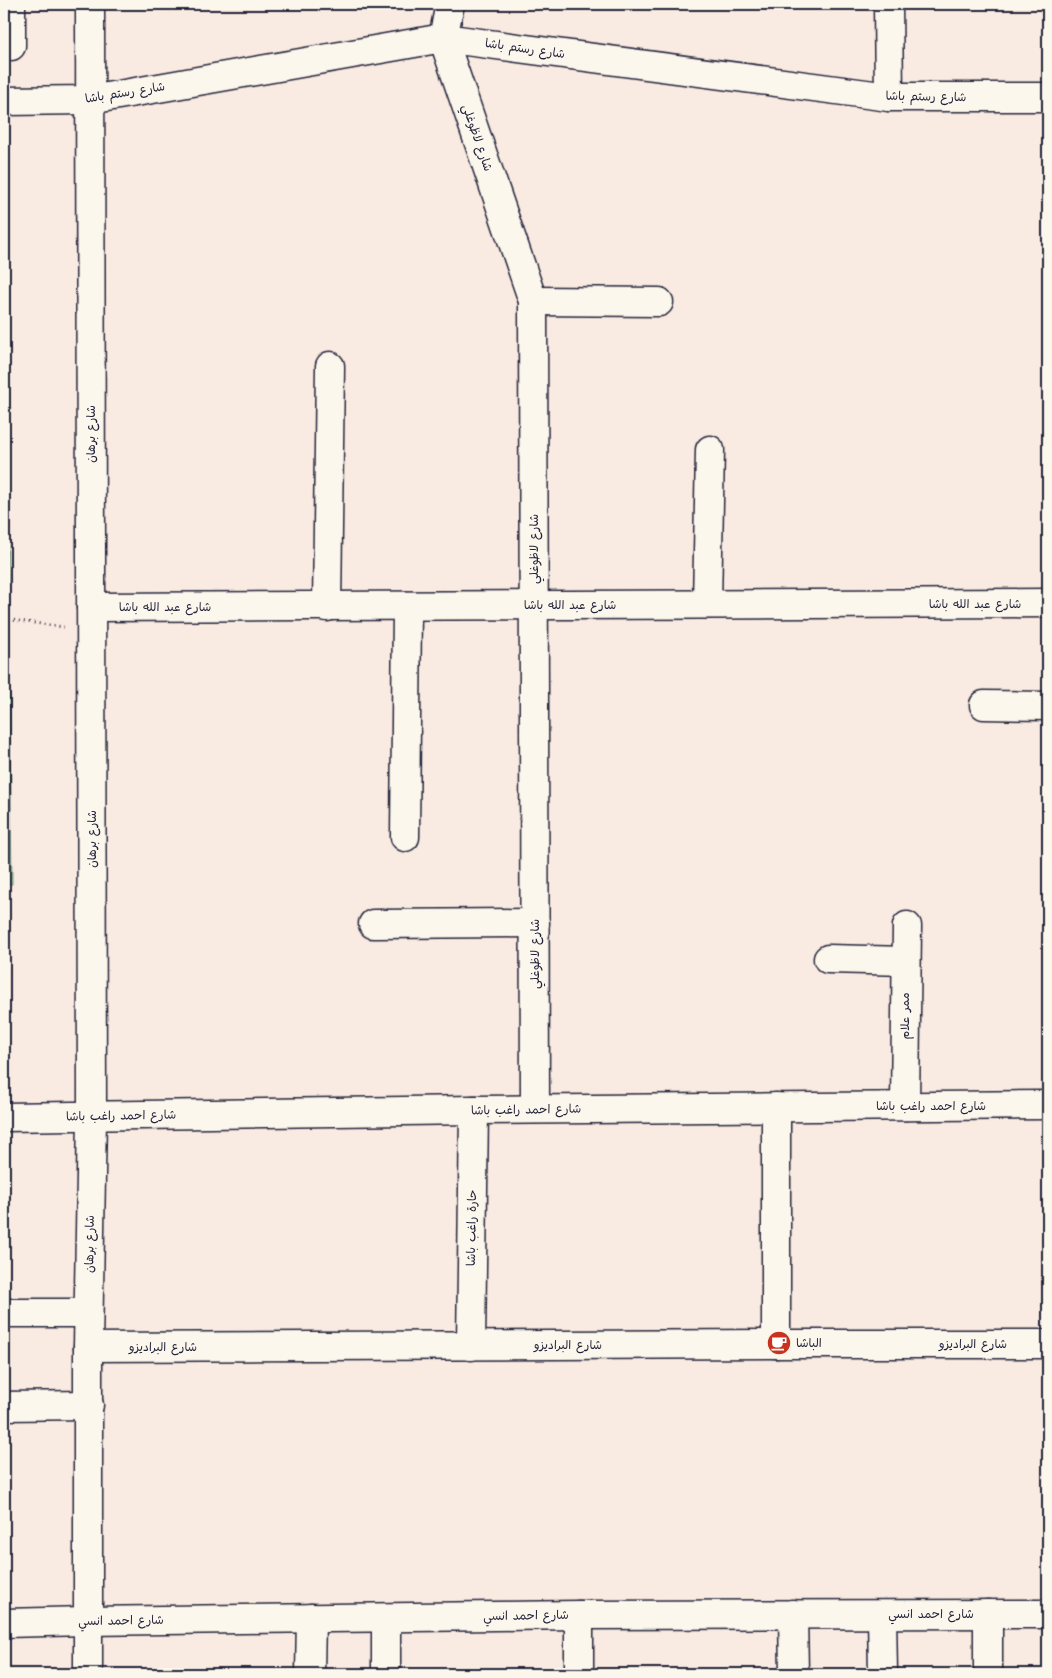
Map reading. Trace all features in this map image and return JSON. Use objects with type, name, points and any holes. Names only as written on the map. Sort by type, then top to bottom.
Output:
[{"type":"street","points":[[10,4],[11,46]]},
{"type":"street","name":"شارع برهان","points":[[88,1674],[88,1313],[92,1117],[90,4]]},
{"type":"street","points":[[443,38],[450,4]]},
{"type":"street","points":[[888,4],[889,98]]},
{"type":"street","name":"شارع رستم باشا","points":[[4,101],[90,100],[443,38],[889,98],[1048,98]]},
{"type":"street","name":"شارع لاظوغلي","points":[[443,38],[534,301],[536,1109]]},
{"type":"street","points":[[534,301],[659,302]]},
{"type":"street","points":[[327,607],[330,366]]},
{"type":"street","points":[[707,604],[710,450]]},
{"type":"street","name":"شارع عبد الله باشا","points":[[92,619],[327,607],[1048,603]]},
{"type":"street","points":[[405,837],[407,606]]},
{"type":"street","points":[[984,706],[1048,706]]},
{"type":"street","points":[[372,924],[536,923]]},
{"type":"street","name":"ممر علام","points":[[905,1106],[907,926]]},
{"type":"street","points":[[828,959],[906,961]]},
{"type":"street","name":"شارع احمد راغب باشا","points":[[4,1117],[536,1109],[1048,1105]]},
{"type":"street","points":[[776,1107],[776,1344]]},
{"type":"street","name":"حارة راغب باشا","points":[[471,1346],[474,1110]]},
{"type":"street","points":[[4,1313],[88,1313]]},
{"type":"street","name":"شارع البراديزو","points":[[88,1347],[1048,1344]]},
{"type":"street","points":[[4,1406],[88,1405]]},
{"type":"street","points":[[793,1614],[794,1674]]},
{"type":"street","points":[[988,1614],[988,1674]]},
{"type":"street","name":"شارع احمد انسي","points":[[4,1624],[87,1621],[579,1615],[1048,1614]]},
{"type":"street","points":[[579,1615],[579,1674]]},
{"type":"street","points":[[882,1615],[883,1674]]},
{"type":"street","points":[[310,1674],[311,1618]]},
{"type":"street","points":[[386,1618],[386,1674]]},
{"type":"path","points":[[4,619],[92,619]]},
{"type":"green space","points":[[4,272],[12,884],[4,884]]},
{"type":"place","name":"الباشا","points":[[779,1343]]}]
